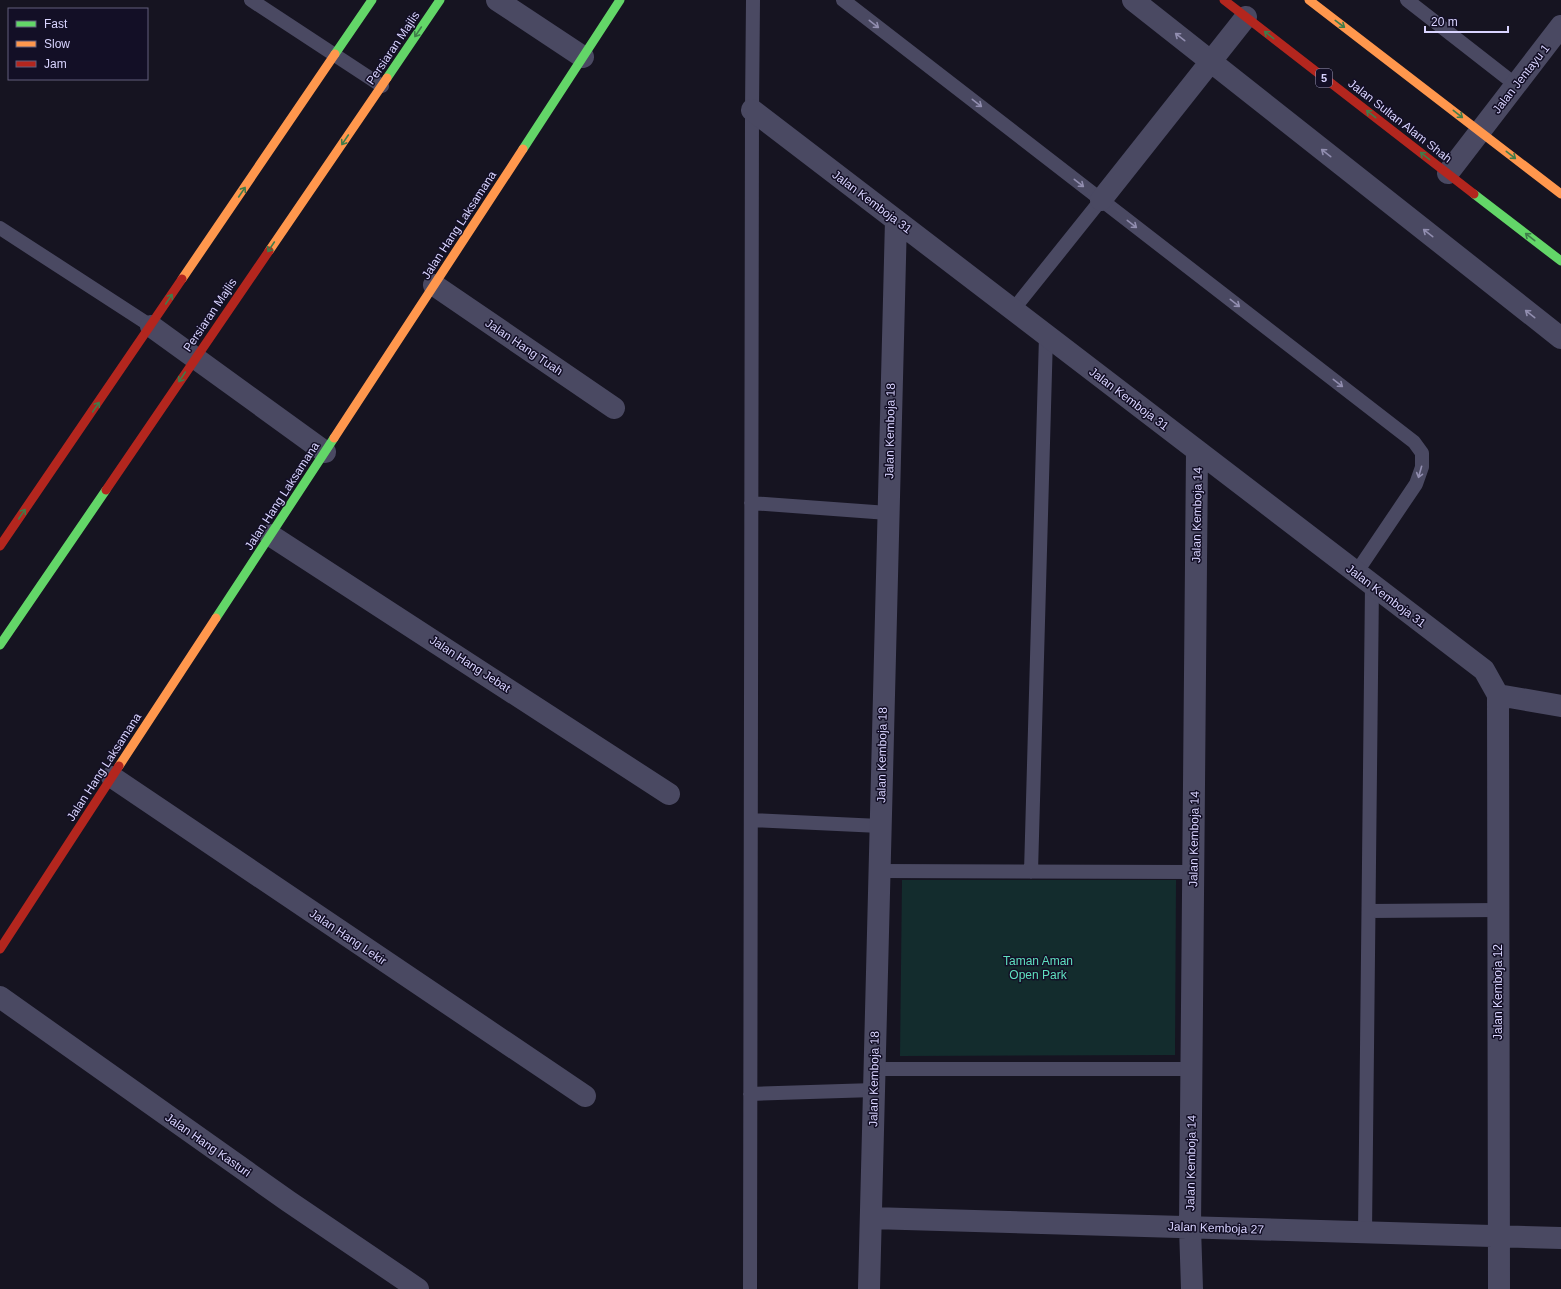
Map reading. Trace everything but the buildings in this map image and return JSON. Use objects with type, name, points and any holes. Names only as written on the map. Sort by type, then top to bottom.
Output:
[{"type":"main road","points":[[0,546],[6,526],[151,326],[372,0]]},
{"type":"main road","name":"Persiaran Majlis","points":[[0,645],[440,0]]},
{"type":"main road","name":"Jalan Hang Laksamana","points":[[0,949],[620,0]]},
{"type":"main road","name":"Jalan Sultan Alam Shah","points":[[1224,0],[1561,261]]},
{"type":"main road","points":[[1309,0],[1561,194]]},
{"type":"street","points":[[497,0],[583,57]]},
{"type":"street","points":[[1134,0],[1561,338]]},
{"type":"street","points":[[1101,200],[1246,17]]},
{"type":"street","name":"Jalan Jentayu 1","points":[[1448,173],[1561,26]]},
{"type":"street","name":"Jalan Kemboja 31","points":[[752,110],[1197,452],[1484,670],[1498,695]]},
{"type":"street","name":"Jalan Kemboja 18","points":[[869,1289],[896,220]]},
{"type":"street","name":"Jalan Hang Tuah","points":[[434,285],[614,408]]},
{"type":"street","points":[[151,326],[325,452]]},
{"type":"street","name":"Jalan Kemboja 14","points":[[1192,1289],[1190,1227],[1197,452]]},
{"type":"street","name":"Jalan Hang Jebat","points":[[270,535],[669,794]]},
{"type":"street","points":[[1498,695],[1561,706]]},
{"type":"street","name":"Jalan Kemboja 12","points":[[1498,695],[1499,1289]]},
{"type":"street","name":"Jalan Hang Lekir","points":[[112,777],[585,1096]]},
{"type":"street","name":"Jalan Hang Kasturi","points":[[0,997],[288,1201],[418,1289]]},
{"type":"street","name":"Jalan Kemboja 27","points":[[870,1218],[1561,1238]]},
{"type":"lane","points":[[251,0],[334,56],[382,86]]},
{"type":"lane","points":[[750,1289],[753,0]]},
{"type":"lane","points":[[843,0],[1414,442],[1422,453],[1422,467],[1416,484],[1364,579],[1369,911],[1365,1232]]},
{"type":"lane","points":[[1407,0],[1516,85]]},
{"type":"lane","points":[[1013,310],[1101,200]]},
{"type":"lane","points":[[0,228],[151,326]]},
{"type":"lane","points":[[1031,872],[1046,336]]},
{"type":"lane","points":[[751,503],[888,513]]},
{"type":"lane","points":[[751,820],[880,826]]},
{"type":"lane","points":[[879,871],[1193,872]]},
{"type":"lane","points":[[1369,911],[1498,910]]},
{"type":"lane","points":[[750,1094],[874,1080],[1192,1069]]},
{"type":"green space","name":"Taman Aman Open Park","points":[[902,880],[1176,880],[1175,1055],[900,1056]]},
{"type":"traffic: fast","points":[[335,54],[372,0]]},
{"type":"traffic: fast","points":[[387,78],[440,0]]},
{"type":"traffic: fast","points":[[523,149],[620,0]]},
{"type":"traffic: fast","points":[[1474,194],[1561,261]]},
{"type":"traffic: fast","points":[[216,618],[334,438]]},
{"type":"traffic: fast","points":[[0,645],[106,490]]},
{"type":"traffic: slow","points":[[1309,0],[1561,194]]},
{"type":"traffic: slow","points":[[182,279],[335,54]]},
{"type":"traffic: slow","points":[[269,251],[387,78]]},
{"type":"traffic: slow","points":[[334,438],[523,149]]},
{"type":"traffic: slow","points":[[119,766],[216,618]]},
{"type":"traffic: jam","points":[[1224,0],[1474,194]]},
{"type":"traffic: jam","points":[[106,490],[269,251]]},
{"type":"traffic: jam","points":[[0,546],[182,279]]},
{"type":"traffic: jam","points":[[0,949],[119,766]]}]
